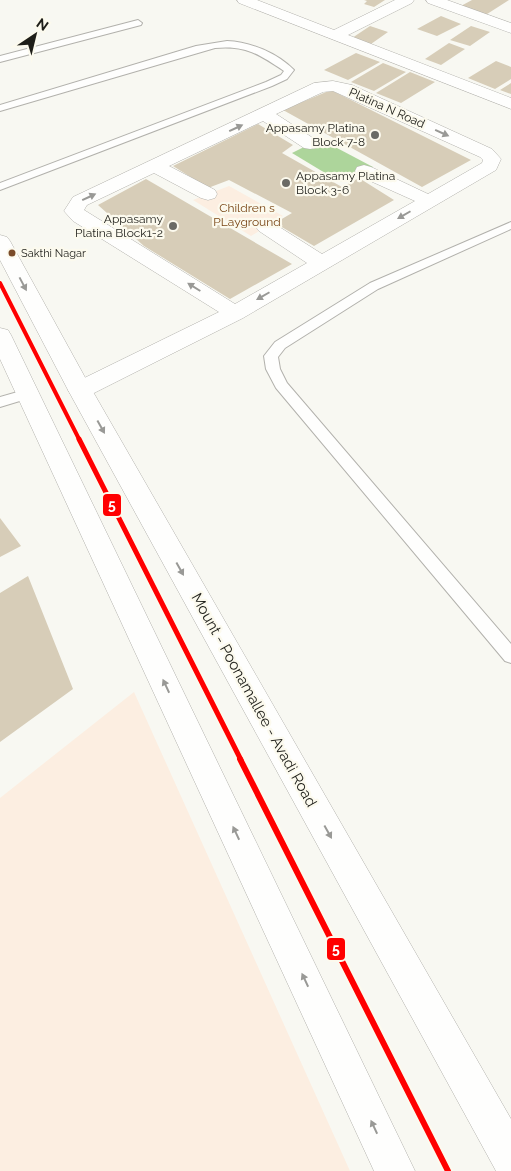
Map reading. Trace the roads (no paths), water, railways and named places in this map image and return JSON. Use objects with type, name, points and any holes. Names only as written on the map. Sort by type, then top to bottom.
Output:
[{"type":"street","points":[[244,0],[511,104]]},
{"type":"street","points":[[336,35],[407,0]]},
{"type":"street","points":[[432,0],[511,28]]},
{"type":"street","name":"Platina N Road","points":[[333,86],[346,89],[486,153],[492,158],[490,166],[235,313],[80,217],[74,211],[80,201],[155,166],[320,87],[333,86]]},
{"type":"street","points":[[264,114],[310,144]]},
{"type":"street","points":[[155,166],[208,194]]},
{"type":"street","points":[[364,171],[429,201]]},
{"type":"street","points":[[266,227],[321,263]]},
{"type":"street","name":"Mount - Poonamallee - Avadi Road","points":[[0,241],[80,390],[511,1158]]},
{"type":"street","points":[[80,390],[235,313]]},
{"type":"street","points":[[0,335],[14,398],[395,1171]]},
{"type":"lane","points":[[0,59],[138,23]]},
{"type":"lane","points":[[0,108],[199,48],[222,43],[240,44],[254,48],[289,70],[284,76],[269,84],[0,187]]},
{"type":"lane","points":[[511,224],[374,286],[280,345],[272,356],[273,369],[281,386],[511,656]]},
{"type":"place","name":"Appasamy Platina Block 7-8","points":[[375,135]]},
{"type":"place","name":"Appasamy Platina Block 3-6","points":[[286,183]]},
{"type":"place","name":"Appasamy Platina Block1-2","points":[[173,226]]},
{"type":"place","name":"Sakthi Nagar","points":[[12,253]]},
{"type":"park label","name":"Children s PLayground","points":[[247,215]]}]
